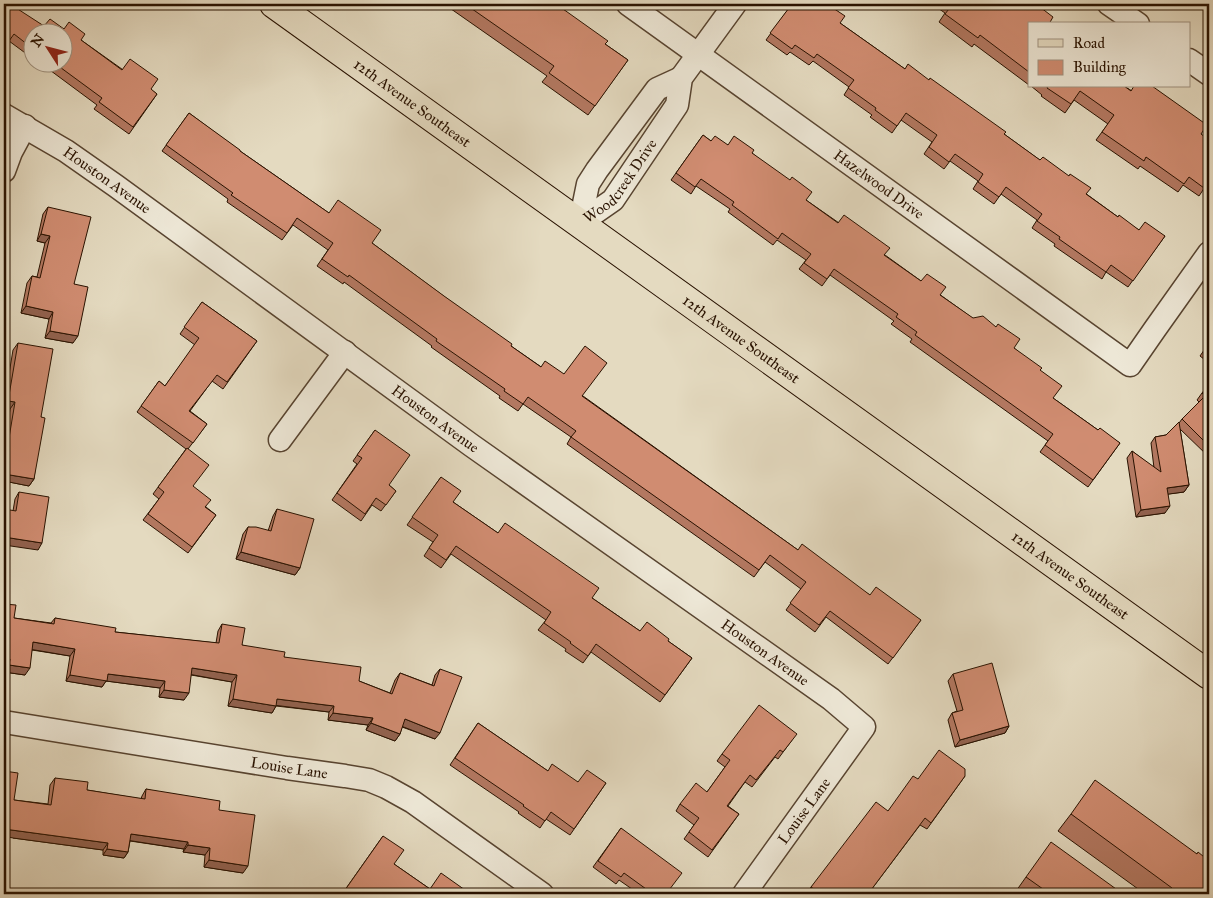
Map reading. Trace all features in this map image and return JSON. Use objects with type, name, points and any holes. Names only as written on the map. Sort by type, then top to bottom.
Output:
[{"type":"main road","name":"12th Avenue Southeast","points":[[274,4],[1209,674]]},
{"type":"street","name":"Hazelwood Drive","points":[[628,4],[1130,365],[1209,253]]},
{"type":"street","name":"Woodcreek Drive","points":[[580,223],[613,200],[623,186],[677,105],[681,78],[735,4]]},
{"type":"street","points":[[1109,4],[1135,22]]},
{"type":"street","points":[[1190,61],[1209,74]]},
{"type":"street","name":"Woodcreek Drive","points":[[580,223],[588,184],[656,89],[681,78]]},
{"type":"street","name":"Houston Avenue","points":[[4,115],[66,150],[471,445],[831,699],[864,727]]},
{"type":"street","points":[[4,170],[25,126]]},
{"type":"street","points":[[280,440],[345,352]]},
{"type":"street","name":"Louise Lane","points":[[4,722],[369,780],[413,802],[542,894]]},
{"type":"street","name":"Louise Lane","points":[[744,894],[864,727]]},
{"type":"building","points":[[4,4],[10,4],[38,22],[22,22],[22,40],[14,34],[4,48]]},
{"type":"building","points":[[465,4],[556,4],[608,41],[605,44],[628,60],[595,106],[549,73],[554,66]]},
{"type":"building","points":[[792,4],[827,4],[845,16],[840,23],[905,69],[908,64],[929,80],[930,78],[1006,132],[1004,134],[1040,160],[1043,157],[1069,176],[1070,174],[1091,188],[1086,194],[1118,217],[1119,215],[1139,230],[1145,222],[1165,236],[1133,281],[1111,265],[1106,272],[1059,239],[1060,237],[1037,221],[1042,214],[1006,187],[999,197],[978,182],[983,174],[955,154],[949,162],[929,147],[937,135],[906,113],[897,126],[848,88],[854,80],[817,54],[814,58],[795,45],[792,49],[770,33]]},
{"type":"building","points":[[950,4],[1036,4],[1053,17],[1050,22],[1028,22],[1028,71],[980,35],[978,38],[945,14],[952,5]]},
{"type":"building","points":[[72,24],[85,34],[81,40],[122,70],[130,59],[158,79],[151,89],[157,94],[133,127],[99,102],[102,98],[67,72],[72,72]]},
{"type":"building","points":[[1047,88],[1127,88],[1131,91],[1133,88],[1155,88],[1207,125],[1201,134],[1209,140],[1209,181],[1204,188],[1189,177],[1184,184],[1146,157],[1144,161],[1102,132],[1114,115],[1080,91],[1071,104]]},
{"type":"building","points":[[189,113],[329,213],[338,200],[381,230],[372,243],[541,367],[545,361],[564,374],[585,346],[607,363],[582,396],[798,550],[802,544],[870,595],[876,587],[921,620],[893,658],[830,611],[819,625],[790,603],[806,582],[770,555],[759,570],[571,437],[576,431],[528,397],[523,404],[349,275],[348,277],[322,259],[333,243],[297,218],[287,233],[231,195],[233,193],[166,145]]},
{"type":"building","points":[[703,135],[711,141],[715,136],[728,145],[734,136],[754,150],[752,153],[790,180],[792,177],[812,192],[806,200],[838,223],[844,215],[890,248],[884,255],[921,281],[927,274],[946,287],[940,295],[973,318],[983,316],[996,327],[998,324],[1020,339],[1014,348],[1042,368],[1040,370],[1062,386],[1053,398],[1120,443],[1093,480],[1045,445],[1053,434],[915,335],[917,332],[896,317],[898,314],[834,269],[827,279],[804,263],[811,254],[782,233],[778,239],[732,205],[734,202],[701,179],[695,187],[676,173]]},
{"type":"building","points":[[48,207],[91,217],[74,284],[88,287],[78,336],[50,331],[53,312],[26,306],[32,276],[40,278],[50,236],[41,234]]},
{"type":"building","points":[[202,302],[257,341],[227,382],[217,375],[189,411],[207,424],[193,443],[141,406],[159,381],[165,386],[199,338],[184,327]]},
{"type":"building","points":[[18,343],[53,349],[41,417],[45,418],[34,479],[4,474],[4,437],[9,438],[15,402],[8,401]]},
{"type":"building","points":[[1209,343],[1209,353],[1205,350]]},
{"type":"building","points":[[1209,385],[1209,446],[1182,419],[1205,396],[1202,393]]},
{"type":"building","points":[[1179,422],[1189,485],[1167,488],[1170,506],[1141,510],[1132,451],[1161,472],[1155,437],[1166,435]]},
{"type":"building","points":[[375,430],[410,455],[389,485],[396,491],[386,505],[376,498],[365,514],[337,493],[362,458],[357,455]]},
{"type":"building","points":[[187,448],[209,465],[193,486],[211,500],[205,507],[216,515],[192,547],[148,514],[164,492],[158,487]]},
{"type":"building","points":[[441,477],[461,491],[453,502],[498,533],[505,523],[599,588],[592,598],[640,631],[647,622],[669,639],[668,641],[692,658],[665,695],[596,644],[588,656],[544,623],[551,612],[456,546],[446,560],[429,548],[438,535],[412,517]]},
{"type":"building","points":[[19,492],[49,497],[42,543],[4,537],[4,509],[16,511]]},
{"type":"building","points":[[277,509],[314,519],[300,568],[241,552],[248,527],[271,531]]},
{"type":"building","points":[[4,604],[16,605],[14,618],[54,624],[55,618],[116,628],[115,632],[219,643],[222,624],[245,628],[242,645],[285,652],[284,657],[361,667],[359,681],[392,694],[400,673],[434,686],[440,669],[462,677],[440,733],[405,719],[400,734],[371,723],[373,718],[333,713],[334,706],[277,699],[276,706],[233,699],[237,675],[192,668],[189,693],[164,690],[165,681],[108,674],[107,681],[70,675],[75,649],[33,642],[30,668],[9,665],[10,659],[4,658]]},
{"type":"building","points":[[992,663],[1009,726],[960,740],[952,713],[963,710],[953,674]]},
{"type":"building","points":[[759,705],[797,734],[783,752],[780,750],[756,780],[750,775],[727,806],[739,814],[712,850],[689,832],[699,818],[680,804],[696,783],[707,792],[730,760],[722,754]]},
{"type":"building","points":[[478,723],[548,771],[552,764],[578,782],[587,770],[606,783],[574,829],[551,812],[545,821],[455,758]]},
{"type":"building","points":[[939,750],[965,769],[965,776],[931,823],[925,818],[868,894],[821,894],[811,887],[876,802],[888,811],[913,776],[918,779]]},
{"type":"building","points":[[4,771],[18,773],[14,800],[51,805],[55,778],[88,782],[87,790],[145,799],[146,789],[220,801],[219,810],[255,815],[248,866],[209,860],[210,848],[188,845],[188,842],[131,834],[128,852],[107,849],[108,843],[4,829]]},
{"type":"building","points":[[1095,780],[1209,861],[1209,894],[1167,894],[1172,888],[1071,814]]},
{"type":"building","points":[[621,828],[682,873],[666,894],[653,894],[624,873],[621,877],[598,861]]},
{"type":"building","points":[[383,836],[404,850],[394,864],[430,889],[441,873],[465,890],[463,894],[351,894],[345,890]]},
{"type":"building","points":[[1051,842],[1123,894],[1050,894],[1026,877]]}]
